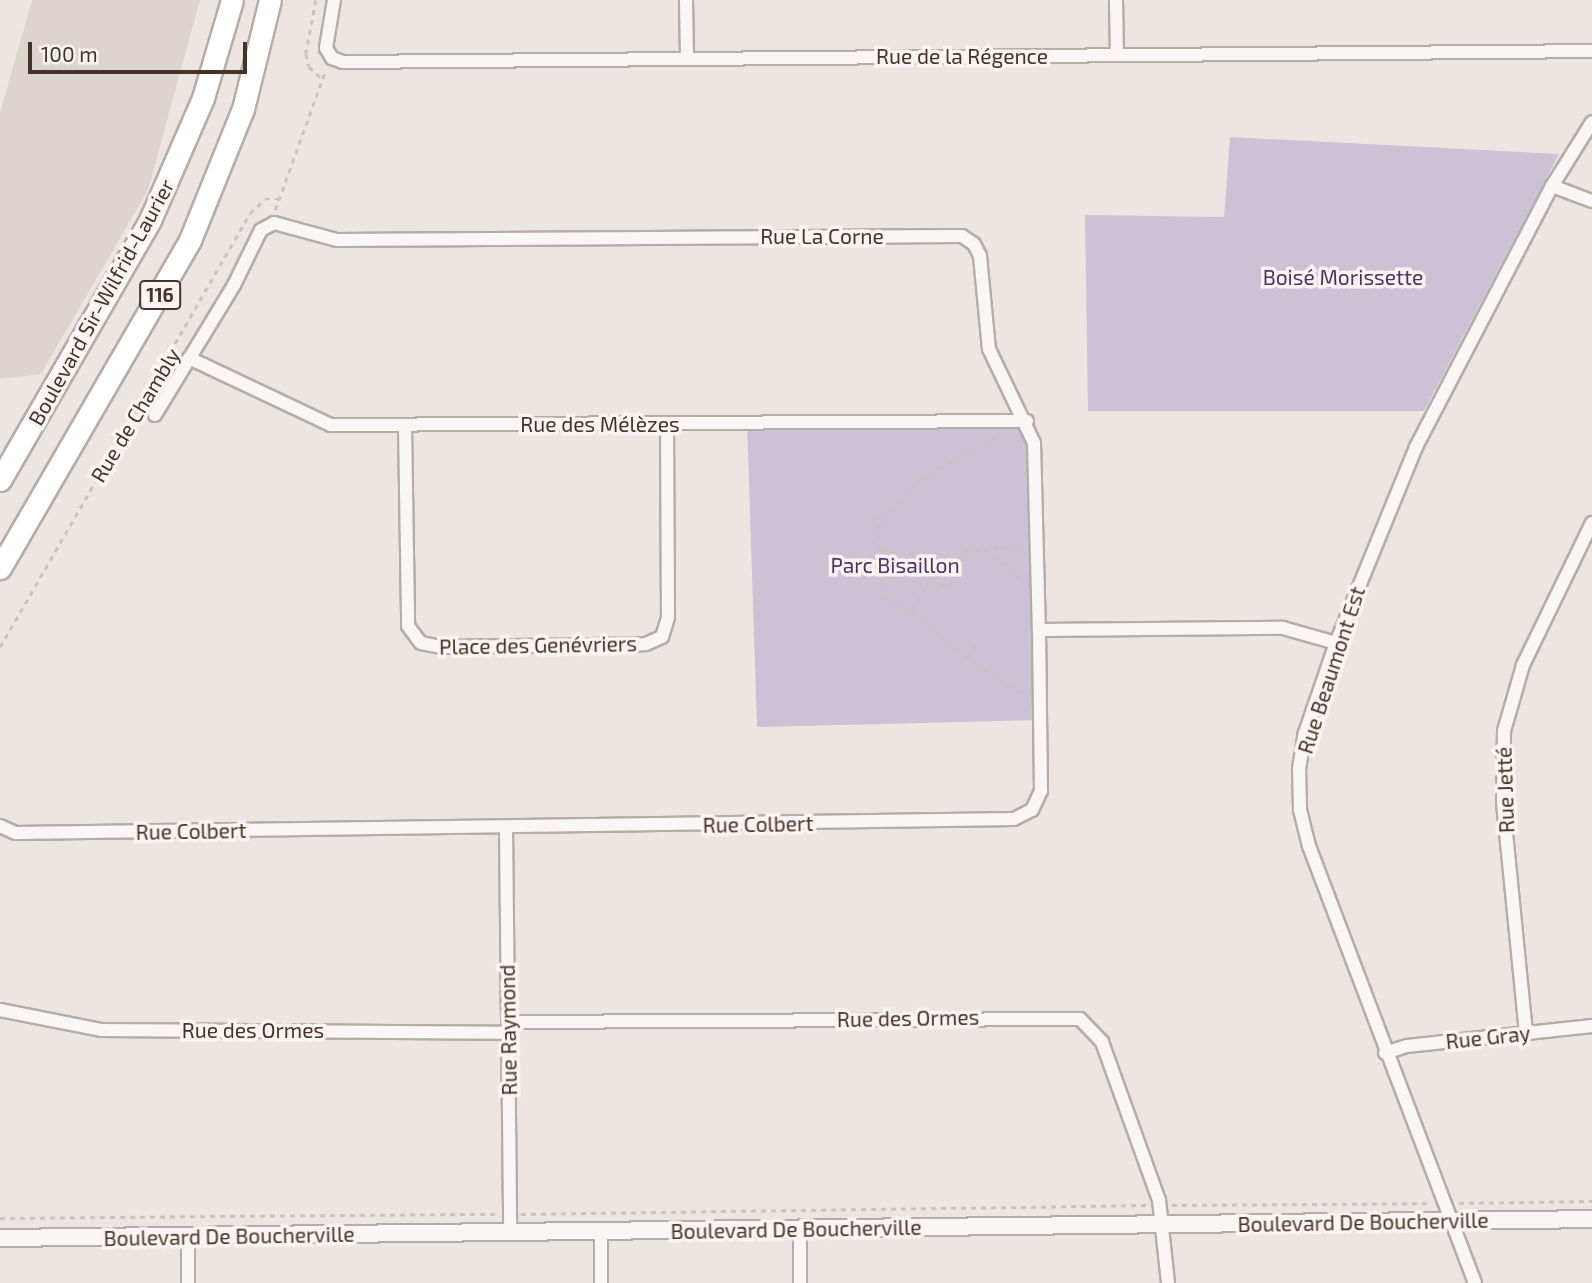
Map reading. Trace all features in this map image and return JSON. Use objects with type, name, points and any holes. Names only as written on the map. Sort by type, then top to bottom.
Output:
[{"type":"main road","name":"Boulevard Sir-Wilfrid-Laurier","points":[[0,480],[108,298],[165,190],[203,98],[232,0]]},
{"type":"main road","name":"Boulevard Sir-Wilfrid-Laurier","points":[[0,568],[190,240],[243,109],[270,0]]},
{"type":"street","name":"Rue de la Régence","points":[[334,0],[325,44],[332,58],[343,62],[1592,51]]},
{"type":"street","points":[[686,0],[687,58]]},
{"type":"street","points":[[1116,0],[1117,55]]},
{"type":"street","name":"Rue Beaumont Est","points":[[1475,1283],[1313,859],[1300,809],[1303,745],[1336,643],[1416,447],[1552,186],[1592,122]]},
{"type":"street","points":[[1552,186],[1592,201]]},
{"type":"street","name":"Rue de Chambly","points":[[155,415],[261,230],[274,218]]},
{"type":"street","name":"Rue La Corne","points":[[274,218],[337,240],[962,236],[974,244],[980,256],[989,349],[1027,421],[1034,443],[1039,630]]},
{"type":"street","name":"Rue des Mélèzes","points":[[189,358],[319,422],[405,425],[1027,421]]},
{"type":"street","name":"Place des Genévriers","points":[[405,425],[408,626],[421,643],[441,647],[646,644],[662,637],[668,617],[667,424]]},
{"type":"street","name":"Rue Jetté","points":[[1526,1033],[1503,802],[1504,731],[1523,665],[1592,523]]},
{"type":"street","points":[[1039,630],[1283,628],[1336,643]]},
{"type":"street","name":"Rue Colbert","points":[[0,826],[16,833],[1014,819],[1032,810],[1041,792],[1039,630]]},
{"type":"street","name":"Rue Raymond","points":[[506,828],[510,1233]]},
{"type":"street","name":"Rue des Ormes","points":[[0,1010],[102,1030],[509,1028],[1075,1017],[1089,1025],[1102,1042],[1159,1199],[1164,1225],[1168,1283]]},
{"type":"street","name":"Rue Gray","points":[[1385,1053],[1407,1046],[1592,1026]]},
{"type":"street","name":"Boulevard De Boucherville","points":[[0,1238],[1592,1219]]},
{"type":"street","points":[[800,1229],[800,1283]]},
{"type":"street","points":[[601,1232],[601,1283]]},
{"type":"street","points":[[188,1236],[188,1283]]},
{"type":"path","points":[[316,0],[306,59],[311,71],[322,78]]},
{"type":"path","points":[[274,218],[325,70]]},
{"type":"path","name":"Rue de Chambly","points":[[0,648],[250,213],[265,199],[280,199]]},
{"type":"path","points":[[878,526],[922,478],[1027,421]]},
{"type":"path","points":[[877,515],[886,600],[911,610],[968,658],[1040,704]]},
{"type":"path","points":[[929,582],[947,586],[964,551],[1038,545]]},
{"type":"path","points":[[985,550],[1038,593]]},
{"type":"path","points":[[880,551],[918,554],[929,582]]},
{"type":"path","points":[[954,570],[962,578]]},
{"type":"path","points":[[848,576],[882,574]]},
{"type":"path","points":[[911,610],[929,582]]},
{"type":"path","points":[[968,658],[976,641]]},
{"type":"path","name":"Boulevard De Boucherville","points":[[1469,1203],[1592,1201]]},
{"type":"path","name":"Boulevard De Boucherville","points":[[1175,1205],[1420,1203]]},
{"type":"path","name":"Boulevard De Boucherville","points":[[525,1214],[1144,1205]]},
{"type":"path","name":"Boulevard De Boucherville","points":[[0,1218],[497,1214]]},
{"type":"shaded area","points":[[32,0],[200,0],[148,190],[41,374],[0,379],[0,113]]},
{"type":"green space","name":"Boisé Morissette","points":[[1230,137],[1559,154],[1424,411],[1088,411],[1085,215],[1224,217]]},
{"type":"green space","name":"Parc Bisaillon","points":[[747,421],[1027,421],[1034,443],[1040,720],[757,727]]}]
